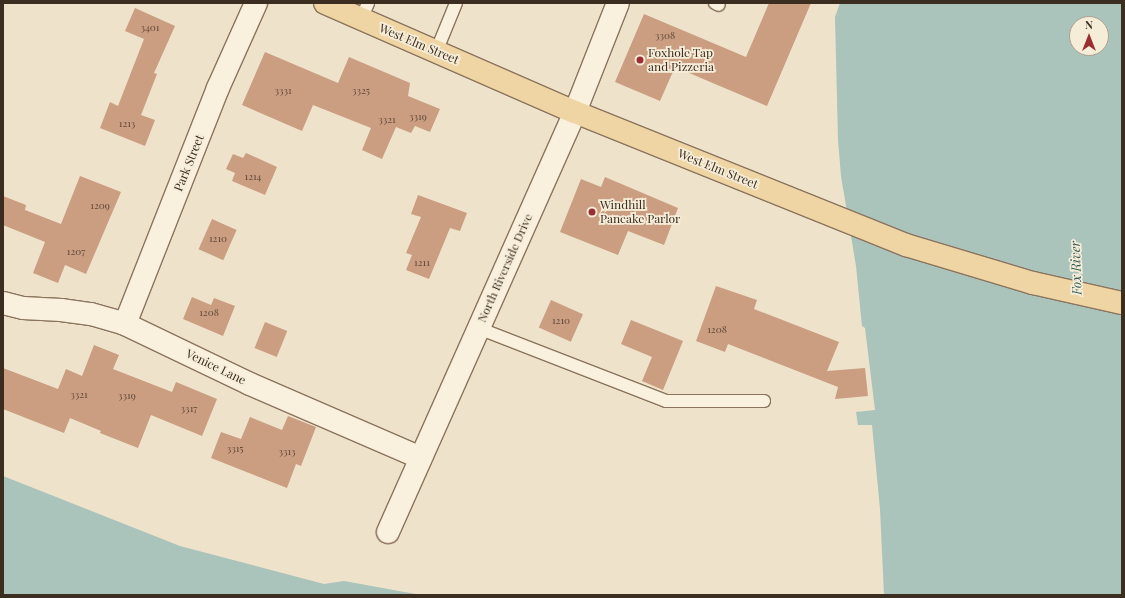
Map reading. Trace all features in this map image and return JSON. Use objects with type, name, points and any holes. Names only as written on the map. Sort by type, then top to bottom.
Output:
[{"type":"main road","name":"West Elm Street","points":[[325,3],[364,11],[436,52],[574,112],[752,182],[906,245],[1033,284],[1122,303]]},
{"type":"street","name":"Park Street","points":[[125,324],[218,88],[256,3]]},
{"type":"street","name":"North Riverside Drive","points":[[388,532],[574,112],[618,3]]},
{"type":"street","name":"Venice Lane","points":[[3,303],[24,308],[61,310],[91,314],[125,324],[250,384],[421,458]]},
{"type":"lane","points":[[436,52],[456,3]]},
{"type":"lane","points":[[478,328],[666,401],[764,401]]},
{"type":"water","name":"Fox River","points":[[840,3],[1122,3],[1122,595],[884,595],[880,509],[872,425],[858,425],[856,412],[875,410],[865,328],[862,326],[856,266],[841,176],[838,140],[835,17]]},
{"type":"water","points":[[3,476],[180,546],[324,584],[344,581],[421,595],[3,595]]},
{"type":"building","points":[[769,3],[811,3],[767,106],[675,67],[660,101],[615,82],[644,14],[746,57]]},
{"type":"building","points":[[135,8],[175,26],[154,73],[157,74],[141,115],[155,120],[145,146],[100,128],[110,102],[118,106],[144,39],[125,31]]},
{"type":"building","points":[[265,52],[338,83],[349,57],[410,83],[408,96],[440,109],[430,132],[415,126],[411,133],[396,127],[382,159],[362,150],[371,128],[313,105],[302,131],[242,105]]},
{"type":"building","points":[[246,153],[277,167],[265,195],[232,181],[235,173],[226,169],[233,154],[243,158]]},
{"type":"building","points":[[80,176],[121,192],[86,274],[65,265],[58,283],[33,273],[45,242],[3,225],[3,196],[26,205],[25,210],[61,224]]},
{"type":"building","points":[[605,177],[678,208],[664,245],[628,231],[618,255],[560,232],[581,179],[601,187]]},
{"type":"building","points":[[418,195],[467,213],[460,231],[450,228],[429,279],[406,270],[412,255],[406,253],[421,217],[411,214]]},
{"type":"building","points":[[212,219],[237,230],[223,260],[199,249]]},
{"type":"building","points":[[716,286],[757,300],[754,309],[839,342],[827,371],[865,368],[868,396],[835,399],[838,387],[728,344],[725,352],[696,341]]},
{"type":"building","points":[[192,297],[211,305],[214,298],[235,306],[223,336],[183,319]]},
{"type":"building","points":[[551,300],[583,314],[571,342],[539,327]]},
{"type":"building","points":[[631,320],[683,341],[663,390],[642,381],[652,357],[621,344]]},
{"type":"building","points":[[265,322],[287,331],[277,357],[255,348]]},
{"type":"building","points":[[94,345],[119,355],[113,369],[172,392],[176,382],[217,399],[202,436],[151,415],[138,448],[100,433],[101,431],[70,418],[64,433],[3,409],[3,368],[58,389],[66,369],[82,376]]},
{"type":"building","points":[[288,416],[316,427],[301,466],[296,464],[287,488],[211,458],[221,432],[241,439],[250,417],[282,430]]},
{"type":"place","name":"Foxhole Tap and Pizzeria","points":[[640,60]]},
{"type":"place","name":"Windhill Pancake Parlor","points":[[592,212]]}]
